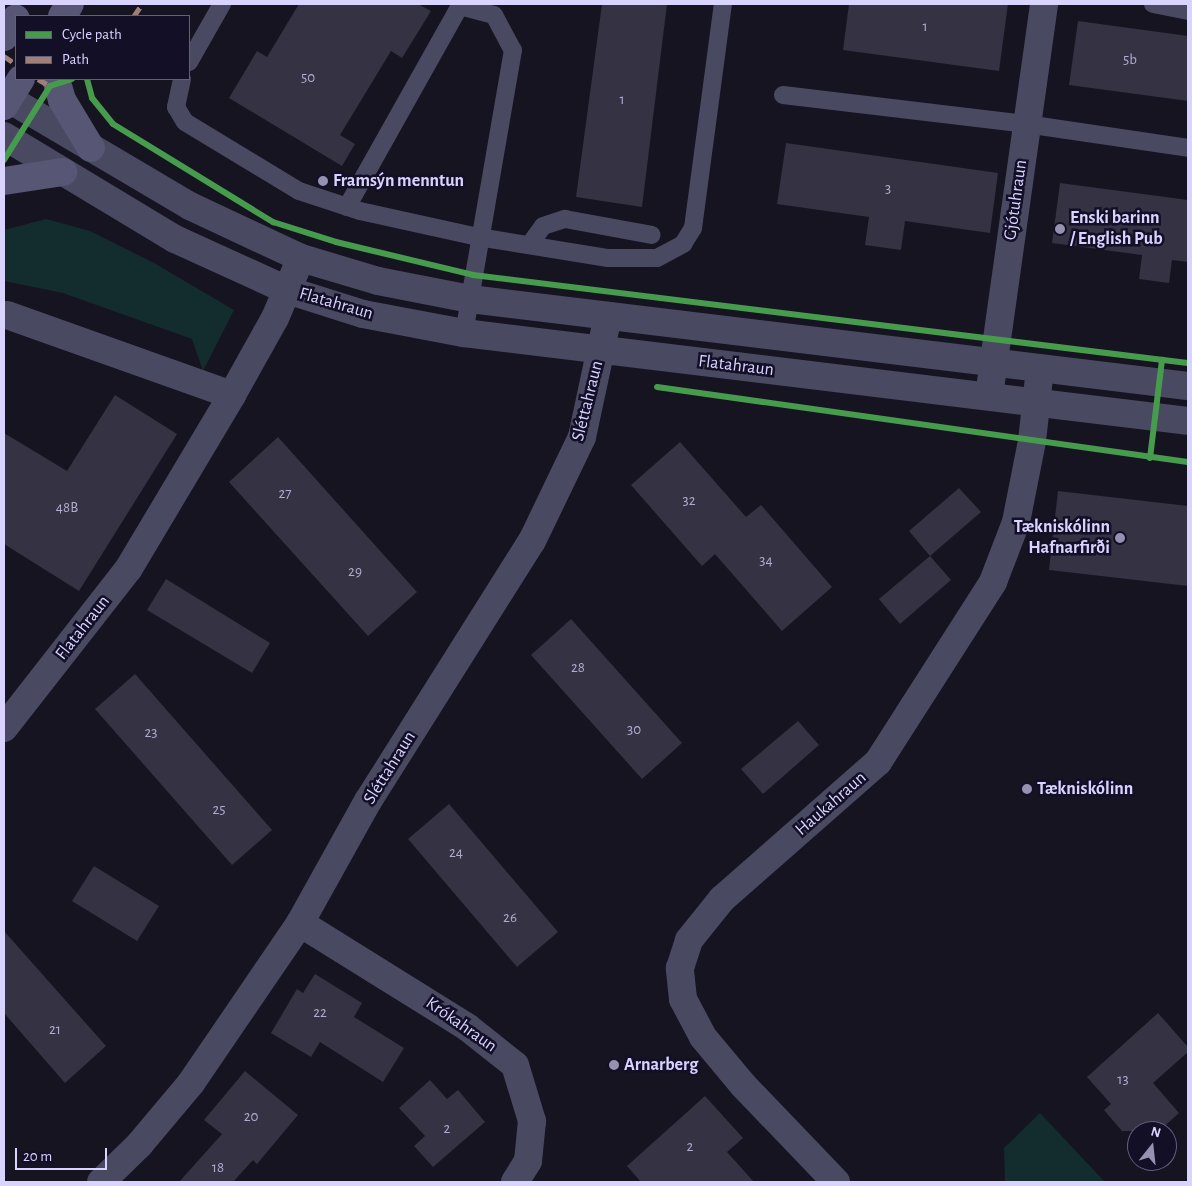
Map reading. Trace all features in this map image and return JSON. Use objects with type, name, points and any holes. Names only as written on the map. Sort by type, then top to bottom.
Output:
[{"type":"main road","points":[[18,15],[26,4]]},
{"type":"main road","points":[[63,15],[70,4]]},
{"type":"main road","points":[[4,37],[15,20]]},
{"type":"main road","points":[[56,80],[62,100],[91,148]]},
{"type":"main road","points":[[4,182],[63,172]]},
{"type":"street","name":"Gjótuhraun","points":[[989,396],[1044,4]]},
{"type":"street","name":"Flatahraun","points":[[9,95],[91,148],[190,206],[301,258],[378,281],[470,299],[1188,386]]},
{"type":"street","name":"Flatahraun","points":[[4,136],[175,238],[287,290],[363,314],[464,333],[1188,421]]},
{"type":"street","name":"Flatahraun","points":[[4,728],[130,568],[232,395],[287,290],[301,258]]},
{"type":"street","points":[[7,315],[232,395]]},
{"type":"street","name":"Sléttahraun","points":[[101,1182],[139,1145],[191,1083],[300,923],[368,801],[532,541],[582,437],[608,316]]},
{"type":"street","name":"Haukahraun","points":[[836,1182],[743,1085],[703,1037],[683,1000],[680,968],[690,940],[722,899],[878,762],[929,686],[997,573],[1016,522],[1040,368]]},
{"type":"street","name":"Krókahraun","points":[[300,923],[467,1027],[515,1065],[532,1121],[528,1161],[516,1182]]},
{"type":"lane","points":[[190,60],[222,4]]},
{"type":"lane","points":[[182,80],[176,107],[185,122],[299,191],[347,207],[478,237],[608,258],[657,258],[683,244],[693,228],[723,4]]},
{"type":"lane","points":[[1153,4],[1188,11]]},
{"type":"lane","points":[[347,207],[460,6],[494,14],[513,50],[478,237],[464,333]]},
{"type":"lane","points":[[782,95],[1026,124],[1188,148]]},
{"type":"lane","points":[[530,244],[543,226],[565,219],[652,236]]},
{"type":"green space","points":[[46,219],[90,231],[154,263],[234,310],[203,371],[192,339],[63,293],[4,281],[4,230]]},
{"type":"green space","points":[[1040,1113],[1105,1182],[1005,1182],[1004,1148]]},
{"type":"building","points":[[299,4],[418,4],[431,11],[402,58],[391,51],[340,135],[355,144],[342,166],[229,98],[257,51],[267,57]]},
{"type":"building","points":[[602,4],[667,4],[642,207],[576,197]]},
{"type":"building","points":[[849,4],[1008,4],[999,71],[843,50]]},
{"type":"building","points":[[1078,21],[1188,36],[1188,101],[1069,85]]},
{"type":"building","points":[[786,143],[998,173],[990,233],[905,221],[901,250],[865,245],[869,217],[777,204]]},
{"type":"building","points":[[1060,183],[1188,200],[1188,262],[1172,260],[1169,283],[1139,279],[1142,255],[1052,243]]},
{"type":"building","points":[[115,395],[177,434],[79,591],[4,544],[4,433],[67,471]]},
{"type":"building","points":[[278,437],[417,592],[368,636],[229,482]]},
{"type":"building","points":[[680,442],[746,517],[761,505],[832,587],[782,631],[715,554],[702,566],[631,485]]},
{"type":"building","points":[[959,488],[981,512],[930,556],[909,531]]},
{"type":"building","name":"Tækniskólinn Hafnarfirði","points":[[1058,491],[1188,506],[1188,586],[1049,570]]},
{"type":"building","points":[[930,556],[951,580],[900,624],[879,599]]},
{"type":"building","points":[[166,579],[270,643],[252,673],[147,610]]},
{"type":"building","points":[[571,619],[682,743],[642,779],[531,655]]},
{"type":"building","points":[[135,674],[272,830],[232,865],[95,709]]},
{"type":"building","points":[[798,721],[819,745],[763,794],[741,769]]},
{"type":"building","points":[[449,804],[558,932],[517,967],[408,839]]},
{"type":"building","points":[[94,866],[159,906],[137,941],[72,901]]},
{"type":"building","points":[[4,931],[106,1046],[65,1083],[4,1013]]},
{"type":"building","points":[[315,974],[362,1003],[354,1017],[404,1048],[383,1082],[320,1042],[311,1057],[271,1033],[297,989],[303,993]]},
{"type":"building","points":[[1158,1013],[1188,1047],[1188,1052],[1153,1083],[1179,1113],[1170,1121],[1127,1121],[1127,1131],[1122,1131],[1104,1110],[1111,1104],[1087,1077]]},
{"type":"building","points":[[245,1071],[298,1115],[257,1164],[253,1160],[233,1182],[179,1182],[222,1134],[204,1120]]},
{"type":"building","points":[[430,1080],[447,1099],[458,1090],[485,1122],[433,1167],[414,1146],[425,1136],[399,1108]]},
{"type":"building","points":[[705,1096],[743,1138],[727,1152],[754,1182],[641,1182],[627,1166]]},
{"type":"marked path","points":[[135,15],[142,4]]},
{"type":"marked path","points":[[4,56],[15,63]]},
{"type":"marked path","points":[[40,80],[50,86]]},
{"type":"cycle path","points":[[4,160],[50,86],[69,80]]},
{"type":"cycle path","points":[[87,80],[92,98],[113,124],[273,222],[336,242],[473,275],[1188,363]]},
{"type":"cycle path","points":[[1150,458],[1162,360]]},
{"type":"cycle path","points":[[657,387],[1188,462]]},
{"type":"place","name":"Framsýn menntun","points":[[323,181]]},
{"type":"place","name":"Enski barinn / English Pub","points":[[1060,229]]},
{"type":"place","name":"Tækniskólinn Hafnarfirði","points":[[1120,538]]},
{"type":"place","name":"Tækniskólinn","points":[[1027,789]]},
{"type":"place","name":"Arnarberg","points":[[614,1065]]}]
